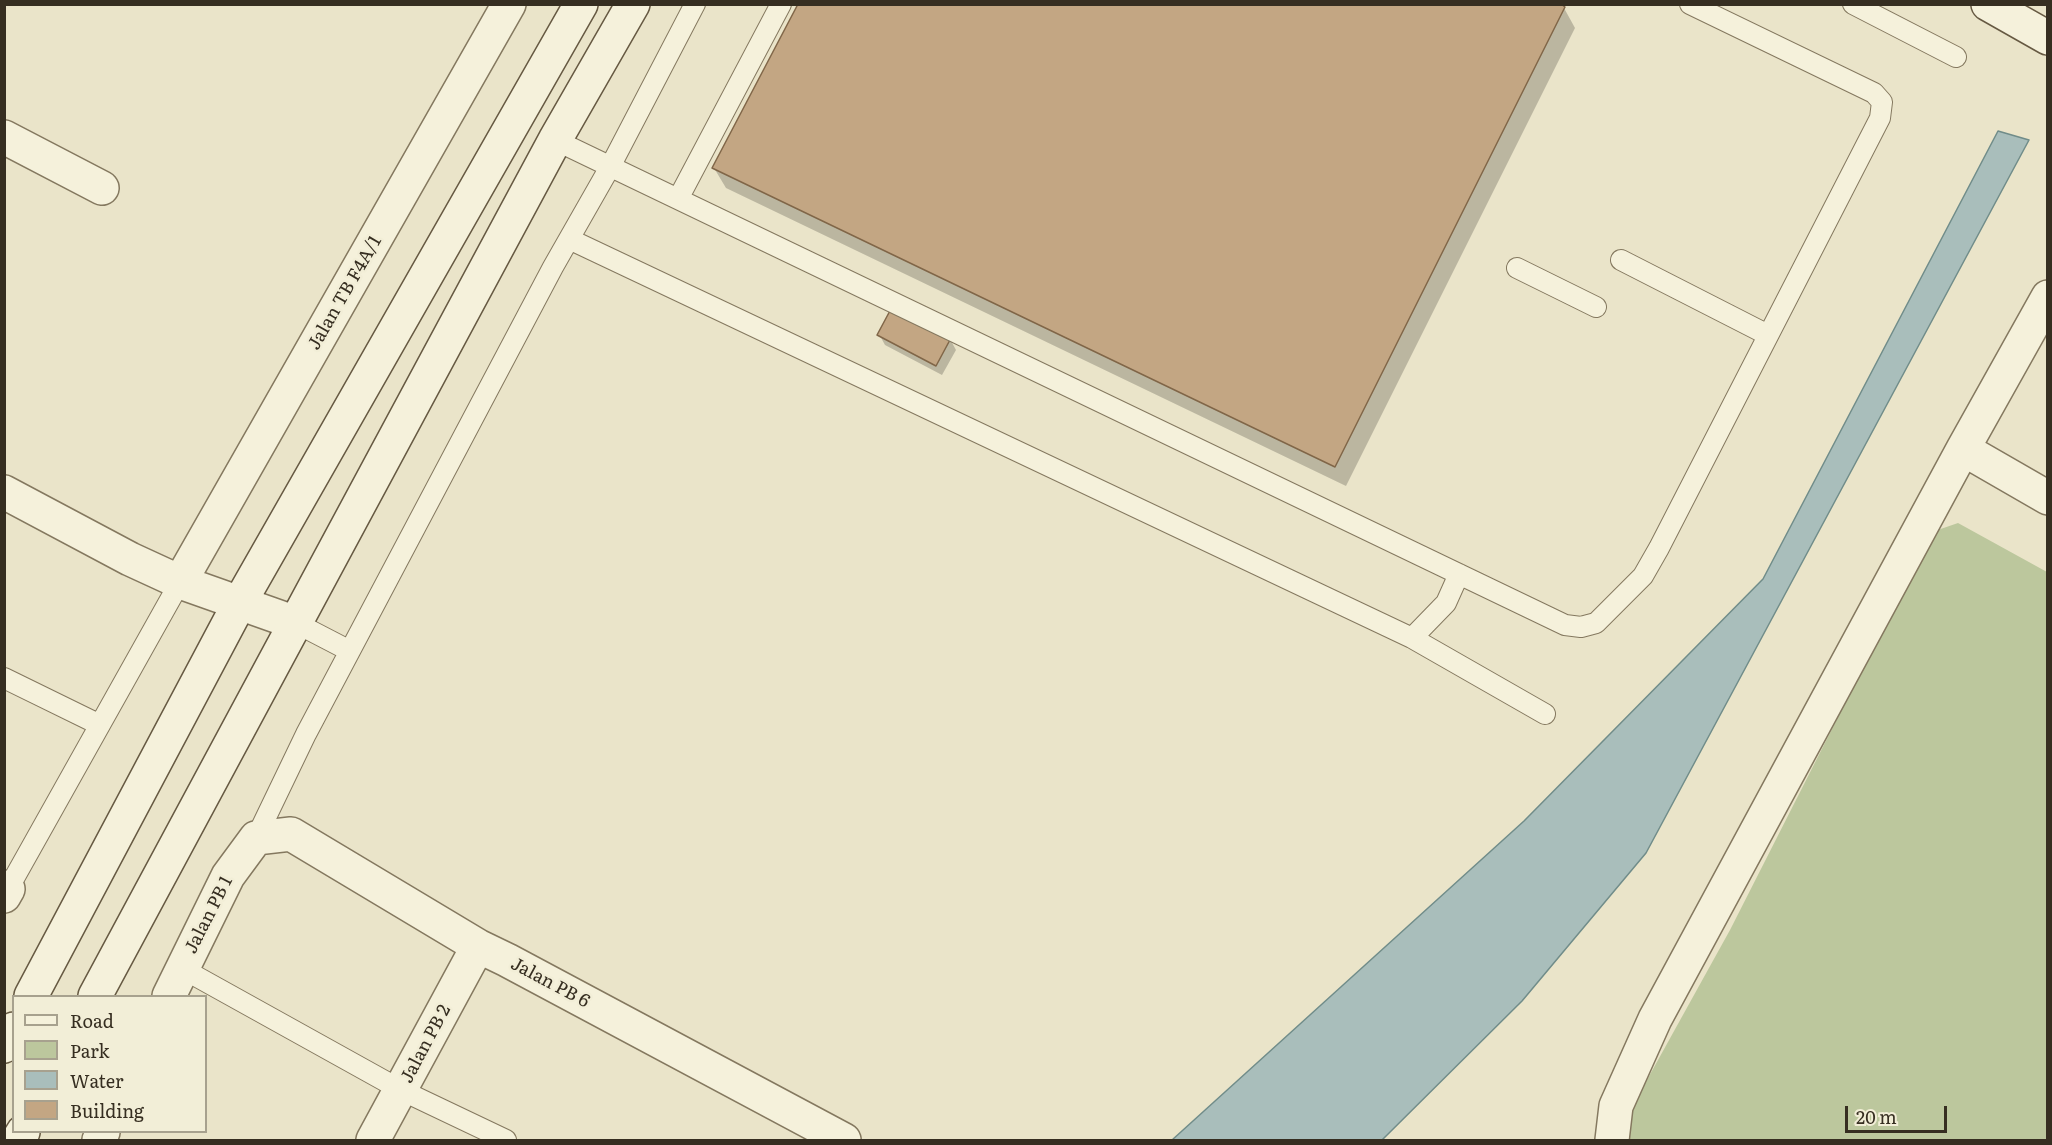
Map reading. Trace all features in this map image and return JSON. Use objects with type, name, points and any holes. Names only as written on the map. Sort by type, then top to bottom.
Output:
[{"type":"street","name":"Jalan TB F4A/1","points":[[180,582],[509,4]]},
{"type":"street","points":[[32,995],[240,602],[581,4]]},
{"type":"street","points":[[96,995],[555,140],[633,4]]},
{"type":"street","points":[[1988,4],[2048,38]]},
{"type":"street","points":[[4,136],[102,188]]},
{"type":"street","points":[[1612,1140],[1616,1106],[1655,1019],[1963,449],[2048,297]]},
{"type":"street","points":[[1963,449],[2048,498]]},
{"type":"street","points":[[4,492],[130,559],[180,582],[296,623]]},
{"type":"street","name":"Jalan PB 6","points":[[256,838],[291,834],[478,946],[518,965],[844,1140]]},
{"type":"street","name":"Jalan PB 1","points":[[176,983],[228,876],[256,838]]},
{"type":"street","name":"Jalan PB 2","points":[[373,1140],[478,946]]},
{"type":"street","points":[[4,1046],[12,1032]]},
{"type":"lane","points":[[256,838],[306,734],[695,4]]},
{"type":"lane","points":[[678,199],[782,4]]},
{"type":"lane","points":[[555,140],[1565,625],[1581,627],[1596,623],[1643,576],[1880,118],[1882,102],[1874,93],[1690,4]]},
{"type":"lane","points":[[1853,4],[1956,57]]},
{"type":"lane","points":[[569,239],[1412,638],[1545,714]]},
{"type":"lane","points":[[1621,260],[1768,335]]},
{"type":"lane","points":[[1517,268],[1596,307]]},
{"type":"lane","points":[[1412,638],[1446,603],[1459,574]]},
{"type":"lane","points":[[6,891],[180,582]]},
{"type":"lane","points":[[296,623],[350,651]]},
{"type":"lane","points":[[4,678],[100,725]]},
{"type":"lane","points":[[176,983],[201,995]]},
{"type":"lane","points":[[207,998],[506,1140]]},
{"type":"green space","points":[[1958,523],[2047,572],[2047,1140],[1629,1140],[1627,1116],[1730,930],[1932,532]]},
{"type":"water","points":[[1998,131],[2029,140],[1646,853],[1522,1001],[1382,1140],[1172,1140],[1524,821],[1763,579]]},
{"type":"building","points":[[798,4],[1561,4],[1565,7],[1335,467],[712,168]]},
{"type":"building","points":[[892,307],[951,338],[936,366],[877,335]]}]
